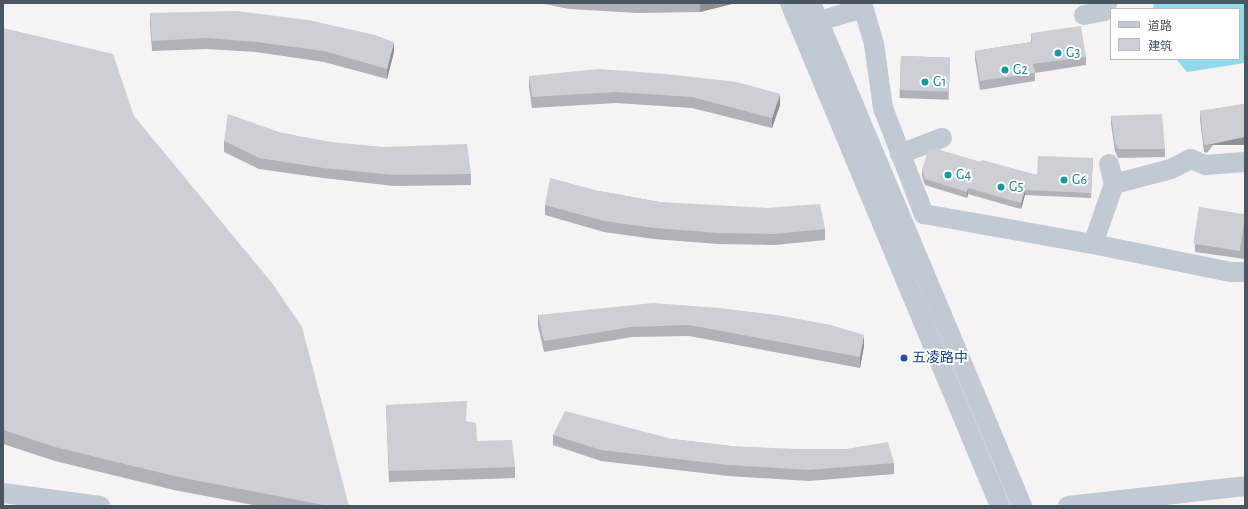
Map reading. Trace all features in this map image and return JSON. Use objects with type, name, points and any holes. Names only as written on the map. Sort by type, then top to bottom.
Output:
[{"type":"street","points":[[790,3],[810,17],[1022,506]]},
{"type":"street","points":[[1084,15],[1104,11],[1107,3]]},
{"type":"street","points":[[810,17],[863,6],[874,44],[883,108],[924,214],[1093,244],[1231,272],[1245,272]]},
{"type":"street","points":[[810,17],[1000,506]]},
{"type":"street","points":[[900,154],[942,138]]},
{"type":"street","points":[[1114,184],[1172,169],[1191,159],[1205,165],[1245,162]]},
{"type":"street","points":[[1093,244],[1114,184],[1110,164]]},
{"type":"street","points":[[1068,506],[1245,486]]},
{"type":"street","points":[[3,493],[100,506]]},
{"type":"water","points":[[1154,3],[1245,3],[1245,63],[1187,72],[1177,60],[1240,60],[1240,8],[1153,8]]},
{"type":"building","points":[[237,11],[308,20],[375,35],[394,42],[387,69],[324,51],[256,42],[207,38],[152,41],[150,13]]},
{"type":"building","points":[[1081,26],[1086,57],[1033,64],[1035,73],[980,81],[975,51],[1032,42],[1031,33]]},
{"type":"building","points":[[3,28],[113,54],[134,116],[272,283],[302,327],[349,506],[328,506],[174,476],[55,447],[3,430]]},
{"type":"building","name":"G1","points":[[901,56],[950,58],[949,92],[900,90]]},
{"type":"building","points":[[599,69],[665,74],[737,82],[780,94],[772,118],[692,97],[616,92],[532,97],[529,76]]},
{"type":"building","points":[[1245,104],[1245,137],[1207,145],[1204,144],[1200,111]]},
{"type":"building","points":[[228,114],[282,133],[331,142],[384,147],[467,144],[471,174],[394,175],[323,168],[259,158],[224,141]]},
{"type":"building","points":[[1162,114],[1165,149],[1118,149],[1115,142],[1111,116]]},
{"type":"building","points":[[933,148],[981,162],[982,160],[1037,175],[1038,156],[1093,158],[1091,193],[1025,190],[1021,203],[968,188],[967,192],[925,179],[922,170],[928,150]]},
{"type":"building","points":[[550,178],[599,191],[659,202],[767,208],[820,204],[825,229],[775,234],[718,233],[654,228],[604,221],[545,205]]},
{"type":"building","points":[[1199,207],[1245,214],[1240,251],[1193,244]]},
{"type":"building","points":[[653,303],[719,308],[777,315],[831,325],[864,335],[860,357],[689,325],[632,327],[544,341],[538,315]]},
{"type":"building","points":[[467,401],[466,421],[476,423],[477,441],[512,440],[515,467],[389,471],[386,405]]},
{"type":"building","points":[[565,411],[672,439],[731,446],[797,449],[846,449],[888,442],[894,463],[809,470],[728,465],[601,450],[553,435]]},
{"type":"place","name":"G3","points":[[1058,53]]},
{"type":"place","name":"G2","points":[[1005,70]]},
{"type":"place","name":"G1","points":[[925,82]]},
{"type":"place","name":"G4","points":[[948,175]]},
{"type":"place","name":"G6","points":[[1064,180]]},
{"type":"place","name":"G5","points":[[1001,187]]},
{"type":"place","name":"五凌路中","points":[[904,358]]}]
